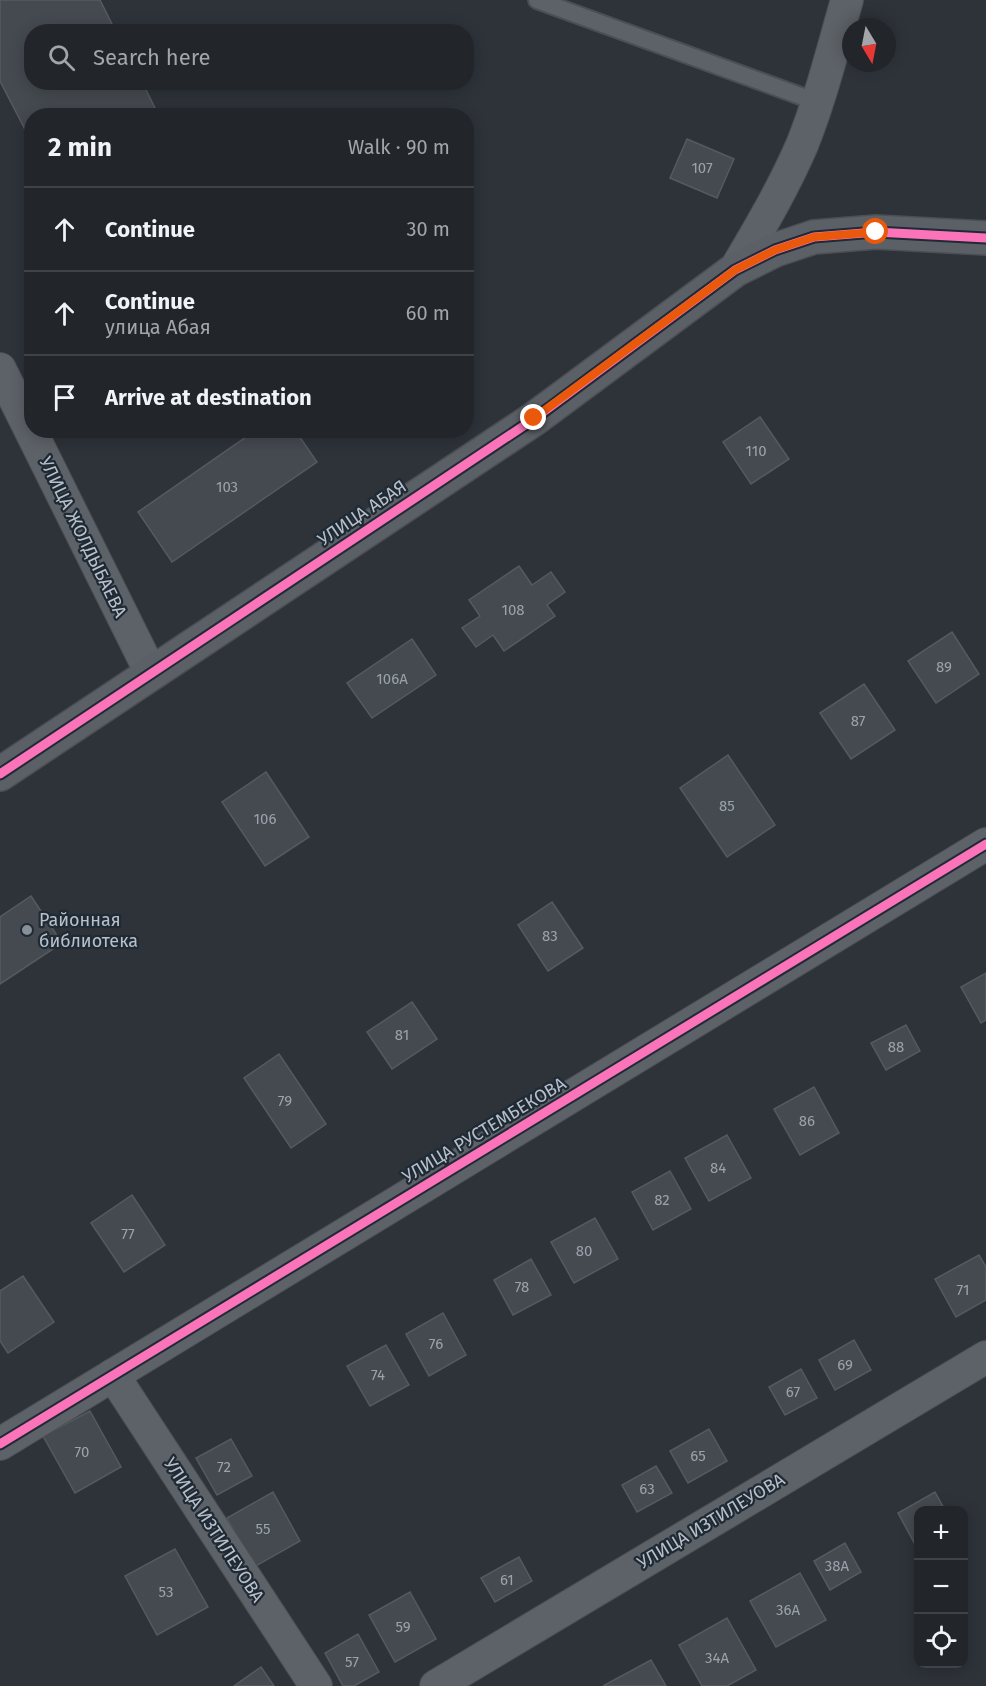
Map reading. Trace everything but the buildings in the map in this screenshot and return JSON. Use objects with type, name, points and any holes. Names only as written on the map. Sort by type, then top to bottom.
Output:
[{"type":"street","points":[[735,270],[775,203],[801,145],[817,102],[847,0]]},
{"type":"street","name":"УЛИЦА АБАЯ","points":[[0,774],[534,418],[735,270],[775,250],[823,236],[876,232],[986,238]]},
{"type":"street","name":"УЛИЦА ЖОЛДЫБАЕВА","points":[[0,369],[24,417]]},
{"type":"street","name":"УЛИЦА ЖОЛДЫБАЕВА","points":[[34,438],[151,673]]},
{"type":"street","name":"УЛИЦА РУСТЕМБЕКОВА","points":[[0,1444],[986,844]]},
{"type":"street","name":"УЛИЦА ИЗТИЛЕУОВА","points":[[436,1686],[986,1357]]},
{"type":"street","name":"УЛИЦА ИЗТИЛЕУОВА","points":[[113,1375],[316,1686]]},
{"type":"lane","points":[[537,0],[817,102]]},
{"type":"cycle path","points":[[0,774],[534,419],[735,270],[775,250],[814,237],[876,232],[986,238]]},
{"type":"cycle path","points":[[0,1444],[986,844]]},
{"type":"place","name":"Районная библиотека","points":[[27,930]]},
{"type":"route","points":[[534,418],[735,270],[775,250],[814,237],[851,232],[876,232]]}]
